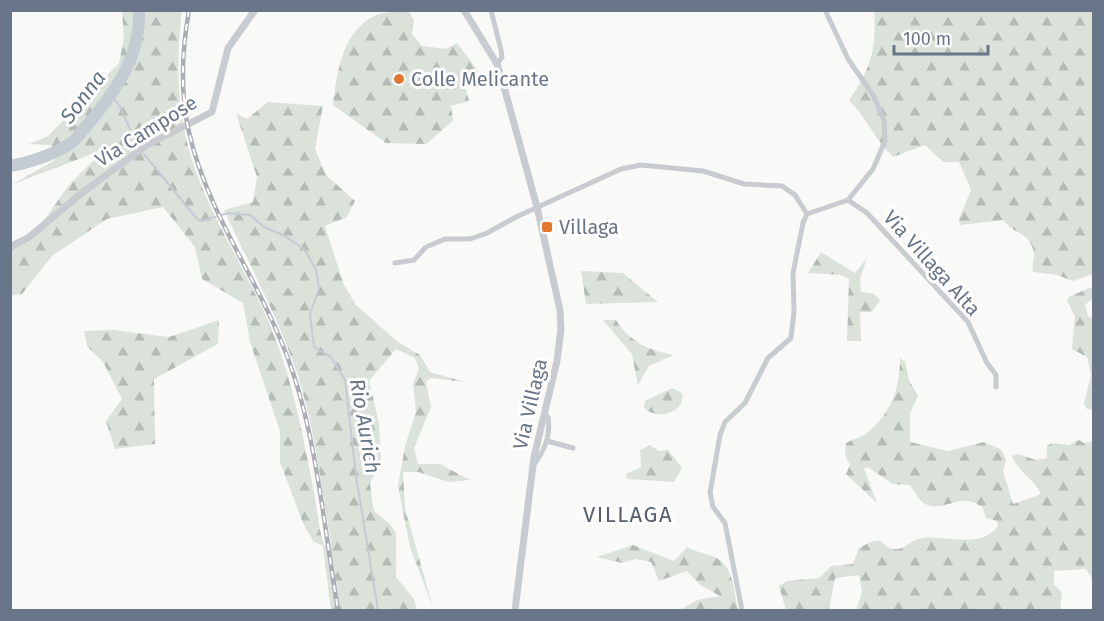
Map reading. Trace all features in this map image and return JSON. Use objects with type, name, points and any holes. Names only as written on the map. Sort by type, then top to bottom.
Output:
[{"type":"street","name":"Via Campose","points":[[10,247],[28,238],[83,192],[147,145],[212,112],[228,48],[255,10]]},
{"type":"street","name":"Via Villaga","points":[[464,10],[497,64],[537,207],[561,310],[557,361],[532,467],[515,610]]},
{"type":"street","points":[[491,10],[502,57],[497,64]]},
{"type":"street","points":[[742,610],[724,523],[713,507],[710,493],[720,435],[725,422],[745,404],[768,358],[791,338],[794,312],[793,273],[803,223],[807,214],[848,200],[873,169],[885,141],[884,120],[873,95],[848,59],[825,10]]},
{"type":"street","points":[[395,263],[414,260],[426,247],[445,239],[470,239],[487,233],[537,207],[621,169],[641,165],[703,171],[744,184],[782,186],[795,195],[807,214]]},
{"type":"street","name":"Via Villaga Alta","points":[[848,200],[867,213],[968,322],[987,363],[996,375],[996,387]]},
{"type":"street","points":[[532,467],[541,456],[547,441],[549,425],[548,417],[544,414]]},
{"type":"street","points":[[547,441],[573,448]]},
{"type":"green space","points":[[122,11],[182,11],[178,76],[183,126],[187,142],[206,196],[259,301],[281,354],[299,420],[324,545],[331,543],[313,436],[297,373],[263,291],[224,210],[253,202],[257,177],[236,113],[247,119],[268,102],[323,106],[315,149],[326,175],[355,201],[347,217],[325,226],[344,285],[356,305],[398,342],[420,355],[430,372],[465,382],[431,378],[426,382],[431,407],[414,448],[418,464],[440,464],[470,480],[448,482],[418,472],[403,472],[405,508],[433,608],[410,547],[398,486],[405,446],[416,412],[413,384],[419,369],[415,358],[396,349],[369,381],[379,423],[381,461],[370,483],[373,507],[375,512],[390,524],[396,533],[396,577],[414,599],[417,610],[331,610],[323,546],[313,541],[303,523],[280,462],[280,431],[250,342],[243,303],[202,279],[195,247],[163,207],[107,219],[52,256],[22,294],[11,295],[11,250],[29,242],[68,186],[105,149],[11,185],[55,160],[51,145],[29,144],[48,136],[119,63],[124,38]]},
{"type":"green space","points":[[874,11],[1093,11],[1093,274],[1073,281],[1057,275],[1033,272],[1034,252],[1031,243],[1003,220],[960,225],[959,219],[971,190],[959,162],[943,162],[925,145],[893,157],[887,150],[849,100],[863,78],[871,58],[875,24]]},
{"type":"green space","points":[[388,12],[409,12],[414,20],[412,34],[422,46],[446,49],[457,43],[479,72],[466,89],[469,101],[451,106],[453,121],[426,144],[386,143],[333,105],[339,66],[356,31],[376,15]]},
{"type":"green space","points":[[821,252],[855,273],[867,258],[860,279],[861,292],[874,294],[880,300],[872,312],[860,312],[861,341],[847,341],[849,279],[841,275],[808,273]]},
{"type":"green space","points":[[581,271],[623,273],[658,302],[586,304]]},
{"type":"green space","points":[[1093,287],[1093,298],[1085,305],[1088,316],[1093,319],[1093,410],[1087,409],[1084,404],[1091,375],[1087,357],[1072,349],[1075,316],[1067,301],[1070,296]]},
{"type":"green space","points":[[219,320],[218,344],[154,379],[155,444],[115,449],[106,421],[122,399],[103,362],[87,346],[84,331],[113,330],[169,337]]},
{"type":"green space","points":[[603,320],[616,320],[634,340],[656,351],[674,355],[649,366],[638,385],[632,354]]},
{"type":"green space","points":[[900,358],[905,362],[909,380],[918,396],[910,413],[910,442],[948,451],[984,442],[1002,450],[1006,460],[1003,471],[1013,504],[1041,494],[1014,461],[1012,455],[1018,454],[1036,460],[1047,458],[1047,446],[1052,443],[1069,445],[1079,440],[1084,443],[1093,441],[1093,580],[1086,569],[1054,571],[1054,584],[1062,593],[1060,610],[856,610],[862,592],[859,575],[835,578],[829,610],[786,610],[779,586],[787,581],[819,578],[831,566],[853,564],[859,548],[868,543],[879,541],[897,549],[915,540],[928,537],[970,540],[990,534],[998,526],[997,521],[986,518],[982,507],[974,503],[959,501],[939,506],[925,504],[909,485],[893,484],[869,468],[864,468],[877,503],[846,474],[850,465],[845,455],[846,443],[867,433],[888,409],[896,390]]},
{"type":"green space","points":[[672,388],[682,393],[680,405],[675,410],[655,414],[644,407],[645,401]]},
{"type":"green space","points":[[650,445],[659,451],[668,450],[682,468],[674,482],[627,479],[626,474],[641,467],[640,450]]},
{"type":"green space","points":[[633,545],[674,561],[687,547],[718,559],[730,575],[738,610],[680,610],[697,600],[720,596],[700,585],[687,571],[659,581],[651,562],[636,559],[622,563],[597,557]]},
{"type":"waterway","name":"Sonna","points":[[10,166],[42,158],[65,147],[90,122],[118,84],[131,57],[139,26],[139,10]]},
{"type":"waterway","name":"Rio Aurich","points":[[112,96],[120,107],[138,147]]},
{"type":"waterway","name":"Rio Aurich","points":[[144,154],[197,219],[201,221],[228,213],[250,215],[264,227],[285,236],[305,250],[316,270],[319,289],[310,314],[314,347],[331,357],[345,380],[356,476],[378,610]]},
{"type":"railway","points":[[189,10],[183,71],[184,102],[189,132],[209,194],[281,340],[301,398],[314,458],[338,610]]},
{"type":"place","name":"Colle Melicante","points":[[399,79]]},
{"type":"place","name":"Villaga","points":[[547,227]]},
{"type":"district","name":"VILLAGA","points":[[628,514]]}]
